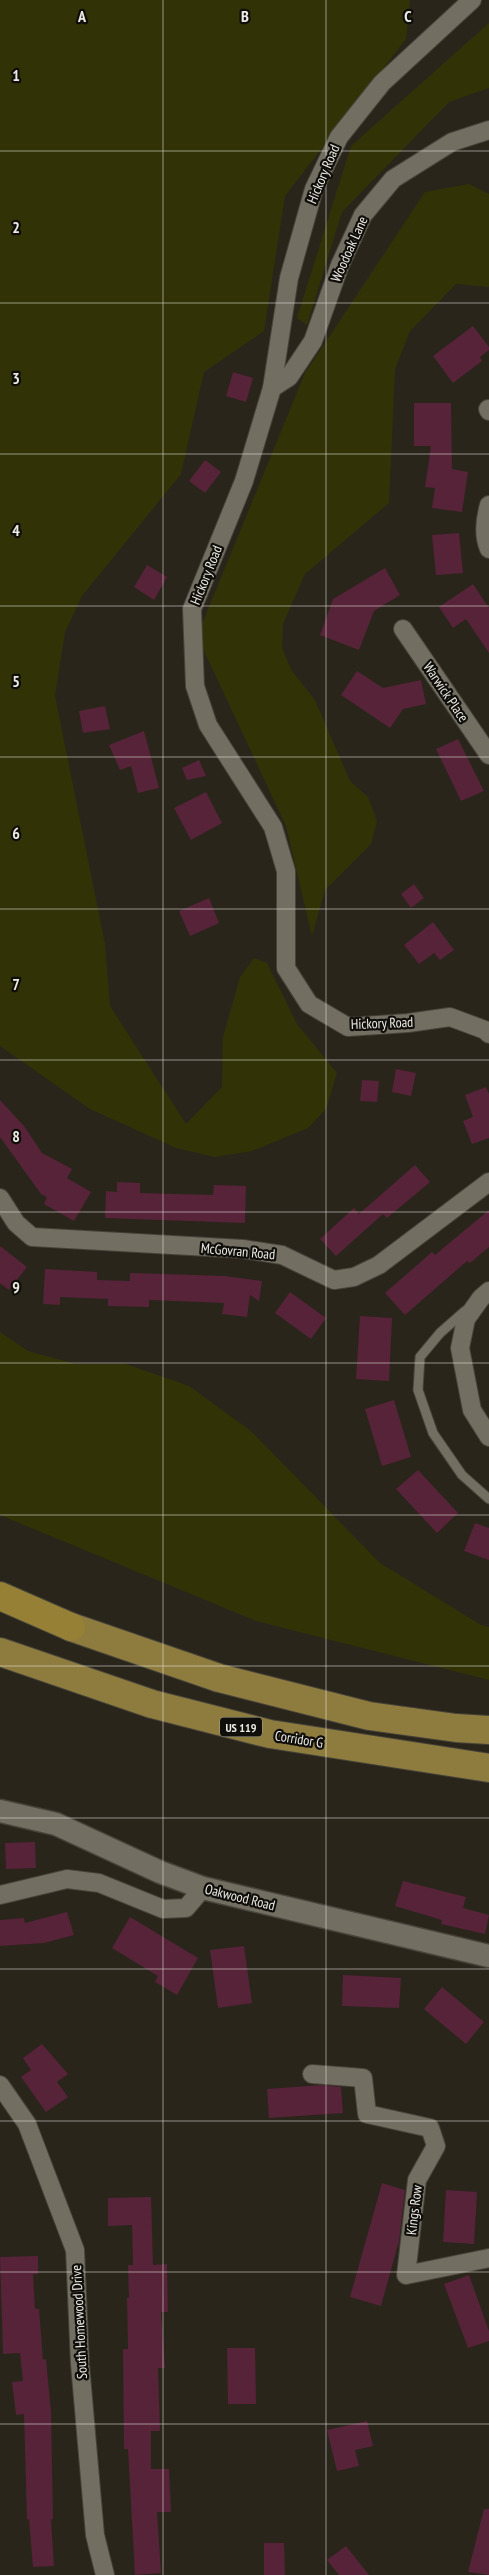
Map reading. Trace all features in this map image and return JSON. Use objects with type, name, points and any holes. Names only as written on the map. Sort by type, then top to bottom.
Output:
[{"type":"highway","points":[[0,1596],[71,1627],[219,1678],[369,1716],[456,1728],[489,1730]]},
{"type":"highway","name":"Corridor G","points":[[0,1652],[152,1704],[270,1734],[489,1768]]},
{"type":"street","name":"Hickory Road","points":[[472,0],[382,83],[339,137],[314,189],[289,278],[272,388],[244,481],[192,609],[192,649],[195,686],[208,725],[274,827],[286,871],[286,968],[309,1004],[348,1026],[408,1023],[450,1017],[485,1030],[489,1034]]},
{"type":"street","name":"Woodoak Lane","points":[[272,388],[289,378],[313,341],[340,265],[355,232],[363,215],[381,193],[393,179],[452,142],[489,130]]},
{"type":"street","points":[[489,505],[485,540],[489,549]]},
{"type":"street","name":"Warwick Place","points":[[403,629],[489,755]]},
{"type":"street","name":"McGovran Road","points":[[0,1198],[16,1223],[32,1237],[251,1250],[282,1255],[334,1280],[354,1277],[379,1265],[489,1182]]},
{"type":"street","points":[[485,1294],[466,1319],[460,1348],[472,1410],[489,1437]]},
{"type":"street","name":"Oakwood Road","points":[[0,1811],[56,1824],[160,1872],[203,1888],[489,1956]]},
{"type":"street","points":[[0,1895],[67,1879],[100,1883],[164,1909],[186,1908],[203,1888]]},
{"type":"street","name":"Kings Row","points":[[312,2074],[363,2078],[367,2114],[430,2128],[436,2146],[417,2180],[406,2275],[489,2258]]},
{"type":"street","name":"South Homewood Drive","points":[[0,2085],[27,2124],[75,2250],[80,2364],[91,2487],[96,2535],[105,2575]]},
{"type":"lane","points":[[485,1294],[440,1333],[420,1357],[418,1390],[433,1433],[462,1476],[489,1499]]},
{"type":"shaded area","points":[[0,0],[410,0],[406,39],[285,196],[264,331],[204,372],[181,474],[82,596],[65,632],[55,696],[105,944],[110,1006],[186,1124],[222,1087],[223,1037],[240,977],[254,958],[267,963],[297,1024],[337,1073],[326,1109],[308,1128],[252,1151],[214,1157],[176,1148],[90,1109],[0,1046]]},
{"type":"shaded area","points":[[489,23],[489,88],[449,102],[342,212],[307,325],[297,318],[351,146]]},
{"type":"shaded area","points":[[469,184],[489,194],[489,287],[456,284],[410,331],[395,369],[389,503],[305,574],[283,624],[282,648],[292,671],[315,700],[350,781],[368,797],[377,821],[371,844],[325,890],[312,936],[286,826],[197,636],[305,373],[425,192]]},
{"type":"shaded area","points":[[0,1332],[28,1351],[76,1364],[126,1364],[189,1386],[251,1431],[380,1563],[481,1625],[489,1627],[489,1680],[256,1621],[0,1515]]},
{"type":"building","points":[[473,326],[489,347],[489,350],[480,357],[482,361],[453,383],[433,356]]},
{"type":"building","points":[[233,372],[253,378],[246,402],[226,396]]},
{"type":"building","points":[[414,403],[451,403],[452,469],[468,472],[462,512],[432,508],[435,488],[425,487],[431,446],[414,446]]},
{"type":"building","points":[[205,460],[221,472],[205,493],[189,481]]},
{"type":"building","points":[[459,533],[463,573],[436,575],[432,535]]},
{"type":"building","points":[[147,565],[167,577],[154,600],[134,587]]},
{"type":"building","points":[[385,568],[400,595],[374,611],[359,650],[320,635],[333,599]]},
{"type":"building","points":[[473,584],[489,608],[489,653],[466,619],[453,628],[439,607]]},
{"type":"building","points":[[357,671],[383,688],[421,680],[426,704],[403,709],[390,728],[341,695]]},
{"type":"building","points":[[105,706],[110,729],[83,733],[79,711]]},
{"type":"building","points":[[144,731],[159,788],[138,793],[131,766],[120,770],[109,745]]},
{"type":"building","points":[[458,739],[484,791],[461,801],[436,749]]},
{"type":"building","points":[[199,760],[206,776],[187,780],[182,768]]},
{"type":"building","points":[[206,792],[222,823],[191,840],[174,808]]},
{"type":"building","points":[[414,884],[424,898],[411,908],[401,894]]},
{"type":"building","points":[[209,898],[219,923],[190,936],[179,911]]},
{"type":"building","points":[[433,922],[454,950],[440,960],[434,953],[419,964],[404,945]]},
{"type":"building","points":[[396,1069],[416,1073],[411,1096],[392,1092]]},
{"type":"building","points":[[362,1080],[379,1081],[377,1102],[360,1101]]},
{"type":"building","points":[[486,1087],[489,1094],[489,1138],[472,1144],[463,1121],[473,1117],[465,1095]]},
{"type":"building","points":[[0,1100],[24,1126],[42,1153],[72,1169],[67,1178],[91,1192],[74,1221],[44,1204],[47,1197],[41,1194],[0,1137]]},
{"type":"building","points":[[415,1165],[430,1182],[387,1218],[383,1214],[336,1256],[320,1239],[354,1208],[359,1214]]},
{"type":"building","points":[[117,1182],[140,1183],[140,1193],[213,1195],[214,1185],[246,1186],[245,1223],[105,1218],[106,1191],[117,1192]]},
{"type":"building","points":[[489,1210],[489,1247],[470,1263],[467,1261],[405,1315],[385,1293],[432,1252],[435,1255]]},
{"type":"building","points":[[0,1246],[27,1267],[9,1290],[0,1283]]},
{"type":"building","points":[[45,1269],[97,1272],[97,1280],[130,1281],[130,1273],[224,1276],[262,1281],[259,1301],[250,1295],[247,1317],[222,1314],[224,1303],[149,1300],[149,1307],[108,1306],[108,1299],[60,1297],[60,1305],[43,1304]]},
{"type":"building","points":[[290,1292],[326,1318],[311,1339],[275,1313]]},
{"type":"building","points":[[360,1316],[392,1318],[389,1381],[356,1379]]},
{"type":"building","points":[[394,1400],[411,1457],[382,1466],[365,1409]]},
{"type":"building","points":[[418,1470],[458,1513],[437,1533],[396,1489]]},
{"type":"building","points":[[475,1523],[489,1528],[489,1560],[464,1551]]},
{"type":"building","points":[[35,1842],[36,1868],[6,1869],[5,1843]]},
{"type":"building","points":[[403,1881],[466,1897],[463,1908],[489,1915],[485,1934],[441,1924],[442,1920],[395,1906]]},
{"type":"building","points":[[67,1912],[74,1935],[44,1943],[0,1946],[0,1920],[24,1918],[25,1923]]},
{"type":"building","points":[[130,1917],[198,1958],[177,1995],[155,1982],[158,1976],[112,1948]]},
{"type":"building","points":[[244,1946],[252,2003],[218,2008],[210,1950]]},
{"type":"building","points":[[343,1975],[401,1978],[399,2008],[342,2006]]},
{"type":"building","points":[[442,1987],[484,2022],[466,2044],[424,2009]]},
{"type":"building","points":[[42,2044],[68,2074],[57,2082],[68,2097],[46,2112],[21,2077],[31,2070],[23,2058]]},
{"type":"building","points":[[322,2085],[341,2087],[343,2113],[269,2118],[267,2089]]},
{"type":"building","points":[[382,2183],[405,2190],[399,2241],[381,2306],[350,2297]]},
{"type":"building","points":[[446,2190],[477,2192],[474,2244],[443,2242]]},
{"type":"building","points":[[151,2197],[153,2265],[167,2264],[168,2312],[161,2312],[165,2368],[158,2368],[160,2431],[151,2431],[151,2469],[169,2469],[171,2512],[157,2512],[161,2573],[135,2575],[128,2449],[124,2449],[123,2349],[128,2349],[128,2265],[133,2265],[132,2225],[108,2226],[108,2198]]},
{"type":"building","points":[[38,2256],[38,2274],[33,2274],[35,2309],[39,2309],[43,2360],[46,2359],[51,2412],[53,2519],[51,2519],[54,2566],[33,2567],[29,2519],[27,2520],[24,2414],[16,2415],[12,2382],[23,2381],[20,2353],[3,2354],[0,2257]]},
{"type":"building","points":[[469,2275],[489,2331],[489,2341],[468,2348],[444,2284]]},
{"type":"building","points":[[227,2348],[255,2348],[256,2404],[228,2404]]},
{"type":"building","points":[[367,2421],[373,2446],[355,2450],[359,2466],[337,2471],[327,2430]]},
{"type":"building","points":[[484,2509],[489,2509],[489,2575],[468,2572]]},
{"type":"building","points":[[264,2543],[284,2543],[285,2575],[264,2575]]},
{"type":"building","points":[[346,2546],[369,2575],[339,2575],[327,2560]]}]
